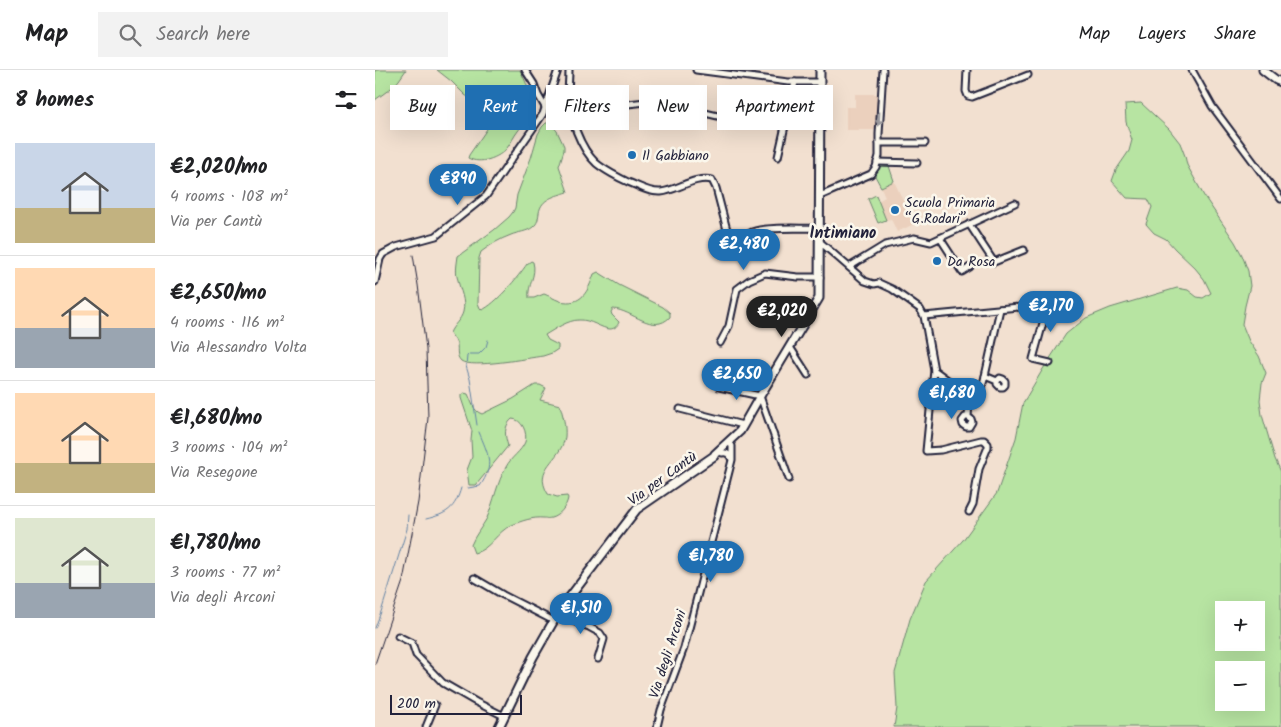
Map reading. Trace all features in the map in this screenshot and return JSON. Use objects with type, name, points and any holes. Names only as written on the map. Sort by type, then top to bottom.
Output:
[{"type":"street","points":[[525,70],[545,107]]},
{"type":"street","points":[[375,282],[380,259],[383,254],[396,247],[436,236],[486,196],[543,114],[558,70]]},
{"type":"street","points":[[569,70],[568,97],[572,118],[581,144],[596,163],[621,179],[653,192],[663,192],[695,181],[712,180],[717,188],[727,230],[733,236],[742,239],[749,233],[764,230],[820,228]]},
{"type":"street","points":[[696,70],[795,82],[820,82]]},
{"type":"street","name":"Via per Cantù","points":[[499,727],[533,658],[555,618],[569,598],[637,509],[730,444],[742,428],[819,298],[820,70]]},
{"type":"street","points":[[820,196],[871,174],[876,167],[879,156],[883,70]]},
{"type":"street","points":[[967,70],[966,91],[968,96],[972,97],[1028,75]]},
{"type":"street","points":[[1192,70],[1211,106],[1281,198]]},
{"type":"street","points":[[1263,70],[1281,82]]},
{"type":"street","points":[[629,104],[655,101],[717,116]]},
{"type":"street","points":[[778,157],[784,130]]},
{"type":"street","points":[[879,143],[925,143]]},
{"type":"street","points":[[877,162],[917,163]]},
{"type":"street","points":[[849,267],[885,245],[914,238],[931,242],[1015,203]]},
{"type":"street","points":[[969,224],[994,262],[1024,250]]},
{"type":"street","points":[[940,238],[962,272],[970,267]]},
{"type":"street","points":[[820,242],[865,281],[874,284],[879,282],[892,289],[920,309],[924,316],[934,370],[927,451],[941,450],[981,440],[986,442],[988,447],[979,469],[973,504],[969,512]]},
{"type":"street","points":[[720,343],[729,326],[737,289],[749,280],[765,273],[820,278]]},
{"type":"street","points":[[924,316],[1048,305],[1069,309]]},
{"type":"street","points":[[1048,305],[1033,359],[1050,363]]},
{"type":"street","points":[[969,402],[979,395],[982,388],[999,309]]},
{"type":"street","points":[[790,347],[808,375]]},
{"type":"street","points":[[934,370],[960,389],[969,402],[968,417]]},
{"type":"street","points":[[985,376],[997,381]]},
{"type":"street","points":[[719,387],[760,396],[789,479]]},
{"type":"street","points":[[680,408],[742,428]]},
{"type":"street","points":[[714,456],[722,453],[730,444]]},
{"type":"street","name":"Via degli Arconi","points":[[657,727],[661,710],[684,648],[732,459],[730,444]]},
{"type":"street","points":[[722,453],[726,452],[732,459]]},
{"type":"street","points":[[474,578],[503,595],[555,618],[589,627],[600,633],[604,639],[598,659]]},
{"type":"street","points":[[397,636],[412,644],[416,655],[443,683],[504,716]]},
{"type":"street","points":[[426,727],[435,705]]},
{"type":"shaded area","points":[[855,94],[879,94],[879,130],[846,130],[846,107],[855,107]]},
{"type":"shaded area","name":"Scuola Primaria “G.Rodari”","points":[[894,181],[914,224],[897,232],[891,219],[886,220],[878,201],[885,197],[881,187]]},
{"type":"green space","points":[[375,70],[406,70],[395,85],[390,85],[390,89],[375,100]]},
{"type":"green space","points":[[437,70],[520,70],[527,85],[465,85],[465,95]]},
{"type":"green space","points":[[1141,103],[1169,129],[1180,143],[1187,165],[1204,196],[1235,242],[1248,271],[1250,286],[1242,324],[1266,373],[1262,383],[1260,400],[1262,415],[1275,459],[1281,472],[1281,727],[894,727],[897,708],[895,673],[910,619],[926,581],[963,540],[997,493],[1016,438],[1023,403],[1066,334],[1086,318],[1110,308],[1177,288],[1188,290],[1197,297],[1203,298],[1211,293],[1204,279],[1195,268],[1166,239],[1154,233],[1146,224],[1152,207],[1148,199],[1127,198],[1112,181],[1116,170],[1129,151],[1132,140],[1126,122],[1125,104]]},
{"type":"green space","points":[[546,123],[546,130],[556,130],[564,146],[559,166],[568,192],[554,196],[543,204],[540,208],[537,222],[531,229],[503,238],[481,252],[479,258],[478,303],[480,308],[482,310],[494,302],[531,261],[533,262],[534,272],[529,289],[529,298],[544,294],[560,301],[574,301],[583,296],[594,274],[598,272],[663,307],[670,313],[670,317],[663,322],[650,323],[620,310],[613,309],[612,315],[619,322],[613,328],[607,329],[592,322],[575,320],[545,335],[548,340],[558,345],[558,349],[552,353],[500,362],[467,363],[459,359],[456,342],[450,333],[462,315],[464,308],[456,268],[458,256],[494,230],[513,212],[517,195],[542,127]]},
{"type":"green space","points":[[486,130],[519,130],[504,152],[499,155],[484,161],[478,161],[468,158]]},
{"type":"green space","points":[[877,162],[888,163],[894,181],[881,187],[874,174],[871,175]]},
{"type":"green space","points":[[876,195],[886,220],[878,223],[868,199]]},
{"type":"green space","points":[[535,385],[546,388],[540,400],[560,405],[565,425],[565,437],[558,452],[545,470],[543,477],[548,494],[557,497],[567,496],[566,504],[554,517],[531,519],[512,525],[502,531],[485,548],[474,553],[471,545],[474,538],[487,518],[508,463],[523,446],[526,435],[519,421],[512,419],[506,428],[508,446],[476,485],[469,485],[467,470],[472,457],[472,431],[461,395],[464,393],[468,394],[475,408],[482,414],[513,399]]},
{"type":"waterway","points":[[477,425],[470,379],[466,366],[467,356],[469,354],[479,354],[486,347],[488,340]]},
{"type":"waterway","points":[[468,488],[480,486],[485,479],[489,465],[489,459],[479,432]]},
{"type":"waterway","points":[[426,519],[445,513],[453,506],[461,488]]},
{"type":"waterway","points":[[375,628],[407,529],[408,515]]},
{"type":"railway","points":[[375,664],[403,581],[418,502],[428,418],[426,349],[413,255]]},
{"type":"place","name":"Il Gabbiano","points":[[632,155]]},
{"type":"place","name":"Scuola Primaria “G.Rodari”","points":[[895,210]]},
{"type":"place","name":"Da Rosa","points":[[937,261]]},
{"type":"district","name":"Intimiano","points":[[843,232]]}]
